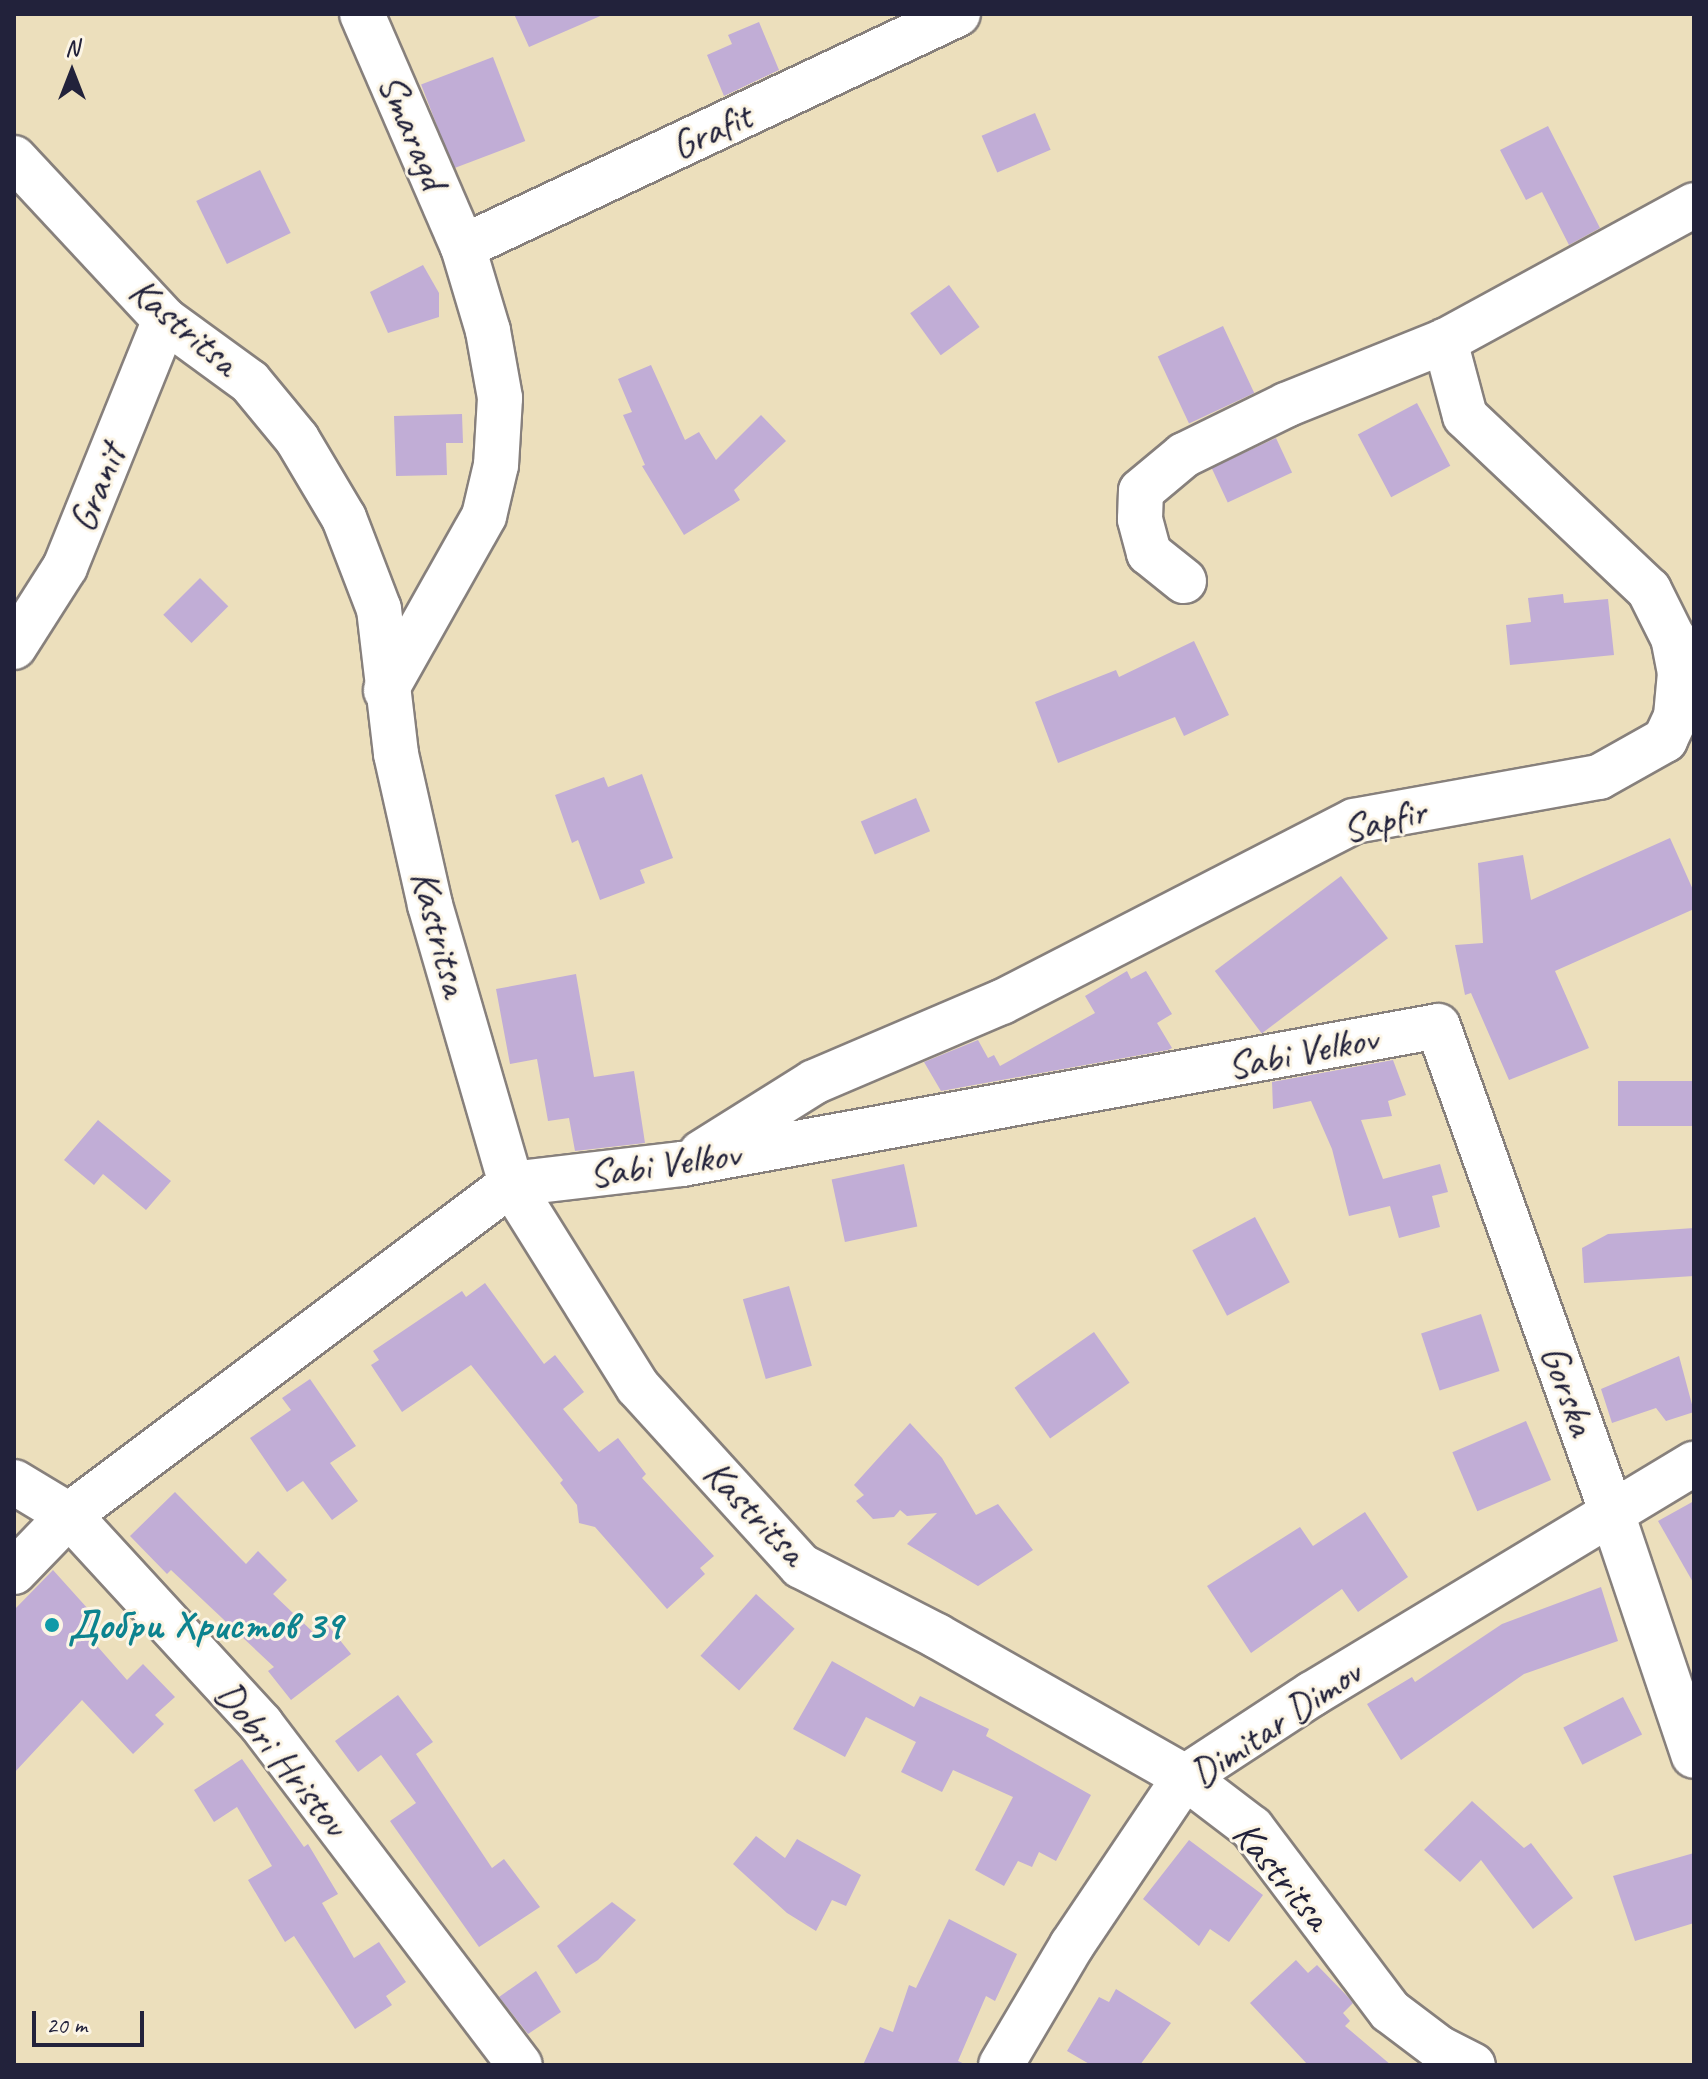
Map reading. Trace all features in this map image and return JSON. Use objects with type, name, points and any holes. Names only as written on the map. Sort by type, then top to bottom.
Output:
[{"type":"street","name":"Smaragd","points":[[362,14],[463,247],[488,331],[500,398],[496,465],[484,516],[386,690]]},
{"type":"street","name":"Grafit","points":[[463,247],[958,14]]},
{"type":"street","name":"Kastritsa","points":[[14,158],[165,320],[250,382],[297,439],[344,518],[379,609],[386,690],[396,754],[430,905],[511,1184],[638,1387],[801,1566],[937,1636],[1185,1777],[1252,1828],[1390,2011],[1439,2048],[1473,2065]]},
{"type":"street","points":[[1184,581],[1149,553],[1140,519],[1141,491],[1184,455],[1286,405],[1445,341],[1694,205]]},
{"type":"street","name":"Granit","points":[[14,647],[65,567],[165,320]]},
{"type":"street","name":"Sapfir","points":[[682,1164],[814,1082],[1002,1002],[1354,821],[1599,777],[1665,740],[1676,716],[1680,673],[1673,638],[1649,590],[1465,416],[1445,341]]},
{"type":"street","name":"Sabi Velkov","points":[[511,1184],[682,1164],[1438,1026]]},
{"type":"street","name":"Gorska","points":[[1438,1026],[1612,1513],[1694,1756]]},
{"type":"street","points":[[14,1572],[69,1515],[511,1184]]},
{"type":"street","name":"Dimitar Dimov","points":[[1001,2065],[1072,1945],[1185,1777],[1312,1694],[1694,1464]]},
{"type":"street","name":"Dobri Hristov","points":[[14,1482],[69,1515],[261,1724],[520,2065]]},
{"type":"building","points":[[514,14],[605,14],[529,47]]},
{"type":"building","points":[[759,22],[779,70],[724,96],[707,55],[732,44],[728,35]]},
{"type":"building","points":[[493,57],[525,141],[453,169],[421,85]]},
{"type":"building","points":[[1035,113],[1051,150],[997,172],[982,136]]},
{"type":"building","points":[[1548,126],[1600,228],[1569,245],[1542,192],[1526,200],[1500,150]]},
{"type":"building","points":[[260,170],[291,233],[227,264],[196,201]]},
{"type":"building","points":[[423,265],[439,293],[439,317],[388,333],[370,292]]},
{"type":"building","points":[[949,285],[980,327],[941,355],[910,313]]},
{"type":"building","points":[[1223,326],[1254,393],[1189,423],[1158,356]]},
{"type":"building","points":[[651,365],[685,440],[699,432],[716,460],[761,415],[786,441],[734,490],[740,500],[684,535],[642,466],[645,465],[623,415],[632,412],[618,379]]},
{"type":"building","points":[[1417,403],[1450,466],[1391,497],[1358,434]]},
{"type":"building","points":[[462,414],[463,443],[446,443],[447,475],[396,476],[394,416]]},
{"type":"building","points":[[1276,438],[1292,472],[1228,502],[1212,468]]},
{"type":"building","points":[[200,578],[228,606],[192,643],[163,615]]},
{"type":"building","points":[[1563,594],[1564,603],[1608,599],[1614,655],[1510,665],[1506,625],[1531,622],[1528,598]]},
{"type":"building","points":[[1194,641],[1229,715],[1184,736],[1175,717],[1058,763],[1035,702],[1116,670],[1119,677]]},
{"type":"building","points":[[642,774],[673,858],[640,870],[645,883],[600,900],[578,840],[572,843],[555,795],[604,777],[608,787]]},
{"type":"building","points":[[916,798],[930,831],[875,855],[861,821]]},
{"type":"building","points":[[1670,838],[1694,892],[1694,909],[1555,971],[1589,1048],[1509,1080],[1471,993],[1465,995],[1455,945],[1483,943],[1478,863],[1523,855],[1531,900]]},
{"type":"building","points":[[1341,876],[1388,938],[1262,1033],[1215,971]]},
{"type":"building","points":[[1127,971],[1131,979],[1146,971],[1172,1014],[1157,1023],[1172,1048],[941,1091],[924,1062],[978,1040],[988,1058],[994,1055],[1000,1066],[1095,1013],[1085,996]]},
{"type":"building","points":[[576,974],[594,1077],[634,1071],[645,1143],[575,1151],[569,1118],[548,1121],[537,1059],[510,1064],[496,989]]},
{"type":"building","points":[[1393,1060],[1406,1095],[1388,1101],[1392,1116],[1361,1120],[1383,1179],[1440,1164],[1448,1192],[1432,1196],[1440,1227],[1399,1238],[1390,1206],[1349,1216],[1332,1149],[1311,1101],[1273,1109],[1272,1082]]},
{"type":"building","points":[[1618,1081],[1694,1081],[1694,1126],[1618,1126]]},
{"type":"building","points":[[98,1120],[171,1181],[146,1210],[103,1174],[94,1185],[64,1160]]},
{"type":"building","points":[[904,1164],[917,1227],[845,1242],[832,1179]]},
{"type":"building","points":[[1255,1217],[1290,1282],[1227,1316],[1192,1250]]},
{"type":"building","points":[[1694,1228],[1694,1276],[1584,1283],[1582,1248],[1608,1234]]},
{"type":"building","points":[[485,1283],[544,1364],[555,1355],[584,1392],[563,1409],[599,1452],[618,1438],[646,1474],[642,1478],[714,1556],[700,1568],[705,1574],[667,1609],[595,1527],[579,1523],[577,1505],[560,1483],[563,1480],[471,1365],[402,1412],[371,1365],[379,1360],[373,1351],[462,1291],[466,1297]]},
{"type":"building","points":[[789,1286],[812,1366],[766,1379],[743,1299]]},
{"type":"building","points":[[1481,1314],[1500,1371],[1440,1391],[1421,1333]]},
{"type":"building","points":[[1094,1332],[1130,1383],[1050,1438],[1015,1388]]},
{"type":"building","points":[[1679,1356],[1694,1412],[1666,1421],[1656,1408],[1612,1423],[1601,1389]]},
{"type":"building","points":[[310,1379],[356,1446],[330,1463],[358,1501],[332,1520],[303,1481],[287,1492],[250,1438],[291,1410],[282,1398]]},
{"type":"building","points":[[1526,1421],[1551,1480],[1477,1511],[1452,1452]]},
{"type":"building","points":[[910,1423],[942,1458],[976,1515],[998,1504],[1033,1550],[978,1586],[907,1544],[937,1513],[907,1516],[900,1510],[894,1517],[873,1519],[856,1501],[864,1495],[854,1485]]},
{"type":"building","points":[[175,1492],[246,1564],[258,1551],[287,1580],[273,1594],[315,1634],[327,1624],[351,1654],[291,1700],[268,1671],[274,1667],[171,1570],[167,1574],[130,1536]]},
{"type":"building","points":[[1694,1501],[1694,1584],[1658,1521]]},
{"type":"building","points":[[1365,1512],[1408,1577],[1358,1612],[1342,1589],[1251,1653],[1207,1586],[1300,1527],[1313,1546]]},
{"type":"building","points":[[53,1570],[98,1620],[83,1630],[127,1680],[143,1664],[175,1697],[155,1715],[164,1724],[133,1754],[82,1700],[14,1773],[14,1610]]},
{"type":"building","points":[[1601,1587],[1618,1641],[1524,1674],[1401,1760],[1367,1704],[1412,1677],[1415,1682],[1502,1624]]},
{"type":"building","points":[[756,1594],[795,1629],[739,1690],[700,1656]]},
{"type":"building","points":[[832,1661],[914,1707],[920,1696],[989,1729],[986,1736],[1091,1795],[1056,1861],[1039,1852],[1032,1867],[1018,1861],[1004,1886],[975,1870],[1013,1797],[953,1770],[942,1792],[901,1772],[916,1742],[866,1717],[845,1757],[793,1729]]},
{"type":"building","points":[[398,1695],[433,1742],[416,1754],[492,1868],[504,1859],[540,1907],[479,1947],[390,1821],[416,1803],[381,1755],[358,1772],[335,1741]]},
{"type":"building","points":[[1623,1697],[1642,1734],[1582,1765],[1563,1727]]},
{"type":"building","points":[[242,1759],[304,1847],[308,1844],[338,1894],[322,1903],[354,1958],[379,1942],[406,1982],[386,1996],[392,2005],[355,2029],[294,1936],[285,1942],[248,1880],[272,1866],[237,1807],[214,1822],[194,1790]]},
{"type":"building","points":[[1472,1801],[1524,1848],[1531,1843],[1573,1898],[1533,1929],[1481,1860],[1460,1882],[1424,1850]]},
{"type":"building","points":[[756,1836],[785,1858],[797,1839],[861,1875],[846,1906],[832,1900],[816,1931],[787,1913],[733,1864]]},
{"type":"building","points":[[1189,1840],[1263,1895],[1229,1942],[1210,1929],[1199,1946],[1143,1899]]},
{"type":"building","points":[[1694,1853],[1694,1923],[1635,1941],[1613,1876]]},
{"type":"building","points":[[612,1902],[636,1920],[598,1960],[576,1974],[557,1946]]},
{"type":"building","points":[[949,1919],[1017,1954],[995,2001],[986,1996],[958,2061],[967,2065],[863,2065],[880,2027],[893,2032],[909,1985],[916,1988]]},
{"type":"building","points":[[1296,1960],[1308,1973],[1317,1965],[1350,1999],[1353,2003],[1343,2013],[1350,2021],[1345,2026],[1391,2065],[1308,2065],[1250,2003]]},
{"type":"building","points":[[536,1971],[561,2012],[528,2034],[499,1997]]},
{"type":"building","points":[[1116,1989],[1171,2023],[1140,2065],[1091,2065],[1067,2051],[1099,1997],[1109,2002]]},
{"type":"place","name":"Добри Христов 39","points":[[52,1625]]}]
